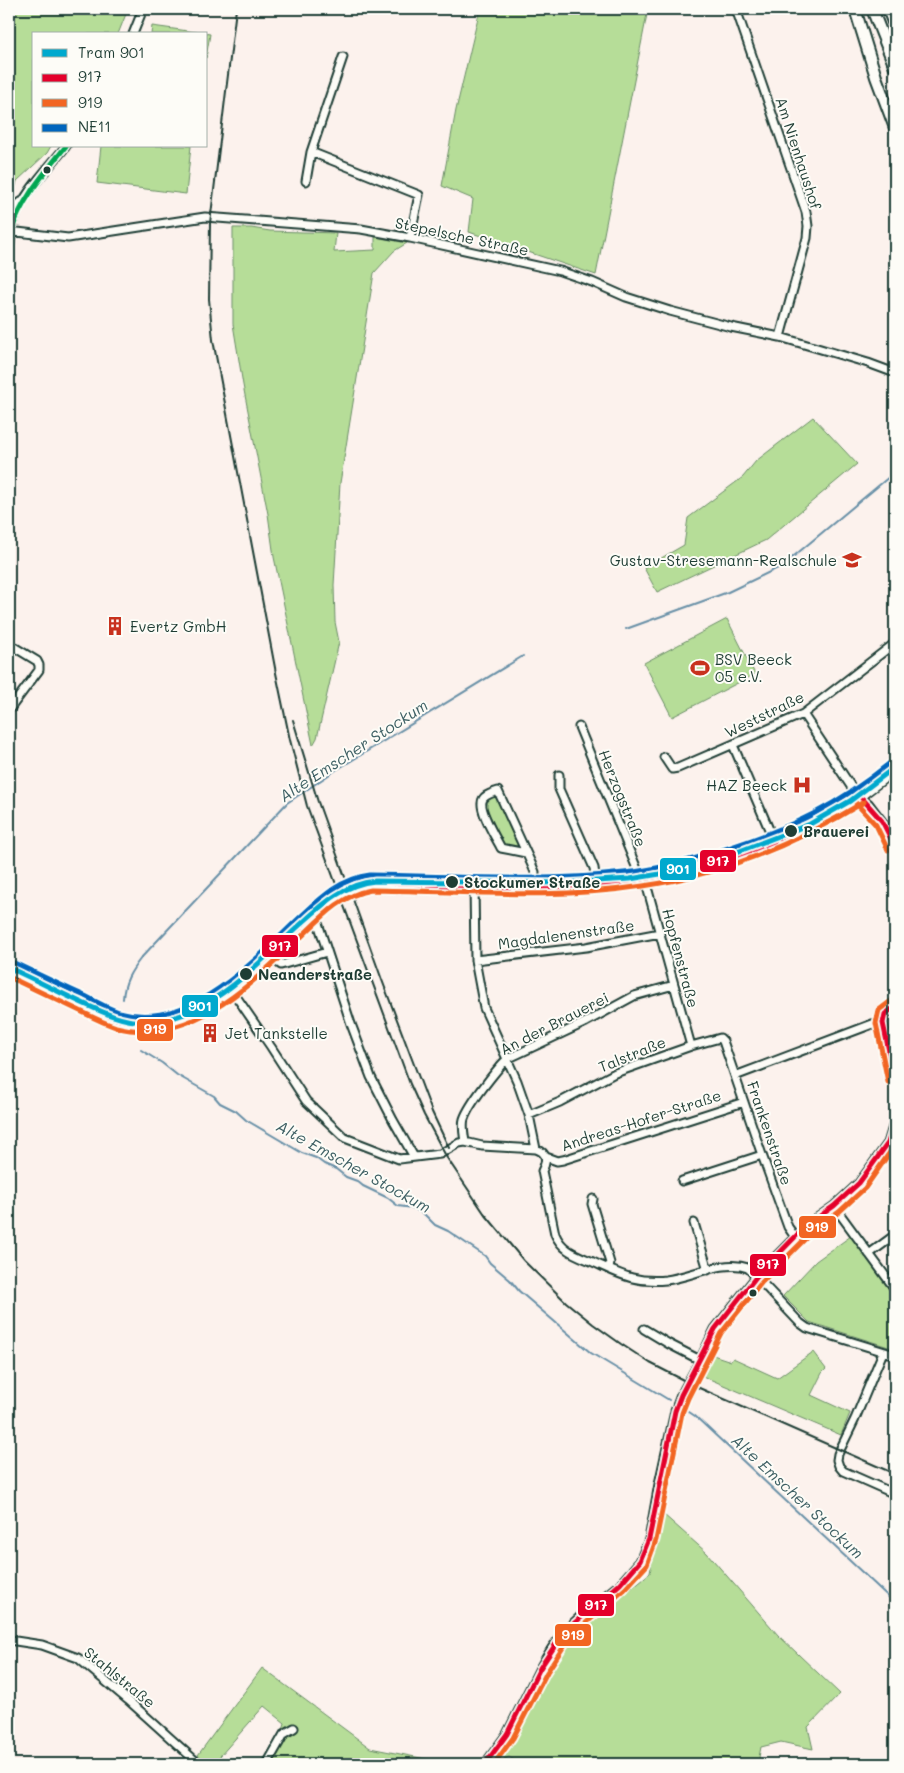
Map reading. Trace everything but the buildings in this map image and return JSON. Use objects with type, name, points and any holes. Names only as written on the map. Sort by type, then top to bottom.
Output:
[{"type":"highway","points":[[855,9],[876,77],[895,128]]},
{"type":"highway","points":[[872,9],[895,66]]},
{"type":"highway","points":[[888,9],[895,27]]},
{"type":"main road","points":[[360,884],[376,882],[534,885],[596,883],[642,878],[685,870],[774,841],[821,820],[860,796],[895,769]]},
{"type":"main road","points":[[9,969],[104,1014],[133,1022],[162,1022],[178,1018],[202,1008],[231,989],[336,896]]},
{"type":"street","points":[[133,32],[144,9]]},
{"type":"street","name":"Am Nienhaushof","points":[[736,9],[806,212],[808,226],[807,238],[780,338]]},
{"type":"street","points":[[306,181],[311,152],[343,57]]},
{"type":"street","points":[[9,212],[24,198],[64,148]]},
{"type":"street","points":[[311,152],[418,195],[410,238]]},
{"type":"street","points":[[9,253],[10,231],[24,198]]},
{"type":"street","name":"Stepelsche Straße","points":[[10,231],[68,238],[205,217],[361,229],[560,271],[626,297],[670,311],[780,338],[868,363],[895,373]]},
{"type":"street","name":"Weststraße","points":[[664,757],[672,769],[678,768],[803,714],[895,643]]},
{"type":"street","points":[[9,644],[37,661],[39,665],[39,670],[9,710]]},
{"type":"street","points":[[803,714],[854,791],[882,821],[895,847]]},
{"type":"street","name":"Herzogstraße","points":[[579,727],[642,878]]},
{"type":"street","points":[[733,745],[774,841]]},
{"type":"street","points":[[560,775],[559,789],[594,868],[596,883]]},
{"type":"street","points":[[526,853],[501,848],[482,810],[481,804],[486,796],[498,791],[535,872],[534,885]]},
{"type":"street","name":"Hopfenstraße","points":[[642,878],[647,887],[691,1046]]},
{"type":"street","points":[[474,884],[476,960],[484,1008],[529,1115],[536,1149]]},
{"type":"street","points":[[313,915],[318,923],[371,1077],[414,1157]]},
{"type":"street","name":"Magdalenenstraße","points":[[476,960],[577,948],[660,933]]},
{"type":"street","points":[[269,956],[281,965],[327,952]]},
{"type":"street","name":"An der Brauerei","points":[[465,1142],[463,1120],[482,1090],[507,1059],[586,1022],[634,996],[674,985]]},
{"type":"street","points":[[231,989],[306,1101],[345,1138],[394,1157],[440,1154],[459,1143],[465,1142],[482,1146],[543,1151],[546,1163],[542,1171],[555,1234],[558,1242],[570,1252],[630,1279],[666,1280],[740,1265],[748,1268],[800,1323],[808,1328],[895,1355]]},
{"type":"street","points":[[895,1007],[885,1014],[883,1020],[895,1080]]},
{"type":"street","points":[[735,1076],[883,1020]]},
{"type":"street","name":"Talstraße","points":[[529,1115],[560,1102],[615,1073],[691,1046],[720,1038]]},
{"type":"street","name":"Frankenstraße","points":[[720,1038],[723,1041],[788,1227],[795,1237]]},
{"type":"street","name":"Andreas-Hofer-Straße","points":[[546,1157],[557,1161],[563,1160],[744,1102]]},
{"type":"street","points":[[485,1764],[507,1734],[540,1668],[564,1632],[620,1584],[640,1561],[649,1539],[675,1411],[681,1395],[715,1329],[756,1276],[810,1223],[834,1206],[859,1183],[888,1143],[895,1125]]},
{"type":"street","points":[[682,1182],[762,1155]]},
{"type":"street","points":[[593,1199],[592,1204],[610,1263],[609,1269]]},
{"type":"street","points":[[834,1206],[895,1289]]},
{"type":"street","points":[[694,1223],[708,1270]]},
{"type":"street","points":[[870,1254],[895,1235]]},
{"type":"street","points":[[644,1328],[700,1360]]},
{"type":"street","points":[[883,1352],[837,1460],[839,1466],[844,1471],[895,1494]]},
{"type":"street","name":"Stahlstraße","points":[[9,1640],[42,1646],[78,1658],[199,1764]]},
{"type":"street","points":[[267,1764],[284,1734],[294,1728]]},
{"type":"green space","points":[[9,9],[128,9],[119,32],[32,32],[32,148],[50,148],[47,153],[17,181],[12,201],[9,203]]},
{"type":"green space","points":[[480,9],[648,9],[596,275],[469,232],[473,199],[442,186],[456,110]]},
{"type":"green space","points":[[152,26],[196,32],[151,32]]},
{"type":"green space","points":[[101,148],[191,148],[186,194],[97,183]]},
{"type":"green space","points":[[233,228],[336,233],[334,252],[375,250],[375,237],[407,243],[394,251],[374,273],[340,483],[334,585],[335,622],[339,642],[317,738],[313,745],[274,557],[268,514],[233,324]]},
{"type":"green space","points":[[813,417],[857,464],[766,540],[657,592],[644,568],[684,545],[688,518],[743,477],[756,461]]},
{"type":"green space","name":"BSV Beeck 05 e.V.","points":[[727,619],[755,674],[672,717],[644,663]]},
{"type":"green space","points":[[496,796],[522,849],[505,845],[502,842],[486,807],[489,799]]},
{"type":"green space","points":[[851,1236],[895,1296],[895,1349],[809,1322],[783,1296],[816,1261]]},
{"type":"green space","points":[[813,1352],[826,1369],[811,1395],[850,1413],[841,1435],[700,1375],[709,1360],[710,1354],[731,1361],[733,1358],[777,1378]]},
{"type":"green space","points":[[663,1514],[707,1553],[778,1635],[840,1694],[808,1727],[813,1749],[781,1742],[761,1747],[759,1757],[762,1764],[517,1764],[509,1757],[503,1760],[501,1764],[493,1764],[508,1744],[514,1740],[517,1731],[561,1651],[578,1632],[650,1573]]},
{"type":"green space","points":[[262,1668],[370,1748],[451,1764],[272,1764],[285,1723],[264,1706],[213,1764],[208,1764],[198,1755]]},
{"type":"waterway","name":"Alte Emscher Stockum","points":[[626,629],[728,592],[782,566],[895,472]]},
{"type":"waterway","name":"Alte Emscher Stockum","points":[[123,999],[129,977],[141,958],[287,803],[336,770],[523,656]]},
{"type":"waterway","name":"Alte Emscher Stockum","points":[[141,1050],[177,1075],[214,1096],[220,1103],[236,1111],[246,1120],[302,1153],[336,1169],[346,1177],[388,1198],[398,1206],[413,1208],[425,1215],[435,1225],[448,1231],[485,1256],[519,1291],[591,1353],[669,1400]]},
{"type":"waterway","name":"Alte Emscher Stockum","points":[[683,1408],[695,1416],[895,1603]]},
{"type":"tunnel","points":[[336,896],[351,887],[361,884]]},
{"type":"railway","points":[[236,9],[210,223],[209,299],[213,340],[276,673],[290,740],[307,806],[410,1084],[447,1158],[484,1213],[524,1261],[566,1302],[593,1324],[650,1363],[697,1387],[895,1474]]},
{"type":"railway","points":[[293,720],[318,802],[382,980],[432,1112],[449,1148]]},
{"type":"tram line","name":"901","points":[[9,968],[113,1016],[141,1022],[167,1019],[193,1011],[217,997],[240,980],[326,902],[353,886],[375,881],[563,883],[630,879],[666,873],[737,852],[810,824],[850,801],[895,767]]},
{"type":"transit line","points":[[9,231],[11,232],[27,197],[64,148]]},
{"type":"transit line","name":"NE11","points":[[12,962],[119,1012],[145,1016],[170,1012],[194,1003],[217,990],[260,955],[322,898],[339,886],[359,877],[370,875],[561,878],[624,873],[665,866],[718,851],[795,823],[833,803],[890,763]]},
{"type":"transit line","name":"917","points":[[860,796],[882,821],[895,847]]},
{"type":"transit line","name":"917","points":[[9,969],[115,1019],[146,1023],[171,1019],[195,1011],[217,998],[258,967],[329,901],[348,889],[359,885],[370,882],[472,886],[575,886],[671,874],[727,858],[782,837],[809,825],[860,796]]},
{"type":"transit line","name":"919","points":[[854,801],[876,825],[888,850]]},
{"type":"transit line","name":"919","points":[[9,977],[116,1027],[143,1031],[169,1028],[194,1020],[240,992],[332,908],[360,893],[371,890],[507,894],[575,893],[672,881],[730,865],[785,844],[864,802]]},
{"type":"transit line","name":"919","points":[[888,1082],[876,1023],[879,1010],[891,1001]]},
{"type":"transit line","name":"917","points":[[895,1007],[885,1014],[883,1023],[895,1080]]},
{"type":"transit line","name":"917","points":[[485,1764],[507,1734],[540,1668],[564,1632],[620,1584],[640,1561],[649,1539],[675,1411],[681,1395],[715,1329],[756,1277],[795,1237],[859,1183],[888,1143],[895,1120]]},
{"type":"transit line","name":"919","points":[[494,1764],[513,1738],[547,1672],[570,1637],[625,1589],[647,1565],[656,1540],[682,1413],[721,1333],[762,1282],[815,1229],[839,1212],[865,1188],[895,1145]]},
{"type":"place","name":"Gustav-Stresemann-Realschule","points":[[852,560]]},
{"type":"place","name":"Evertz GmbH","points":[[115,626]]},
{"type":"place","name":"BSV Beeck 05 e.V.","points":[[700,668]]},
{"type":"place","name":"HAZ Beeck","points":[[802,785]]},
{"type":"place","name":"Brauerei","points":[[791,831]]},
{"type":"place","name":"Stockumer Straße","points":[[452,882]]},
{"type":"place","name":"Neanderstraße","points":[[246,974]]},
{"type":"place","name":"Jet Tankstelle","points":[[210,1033]]}]
